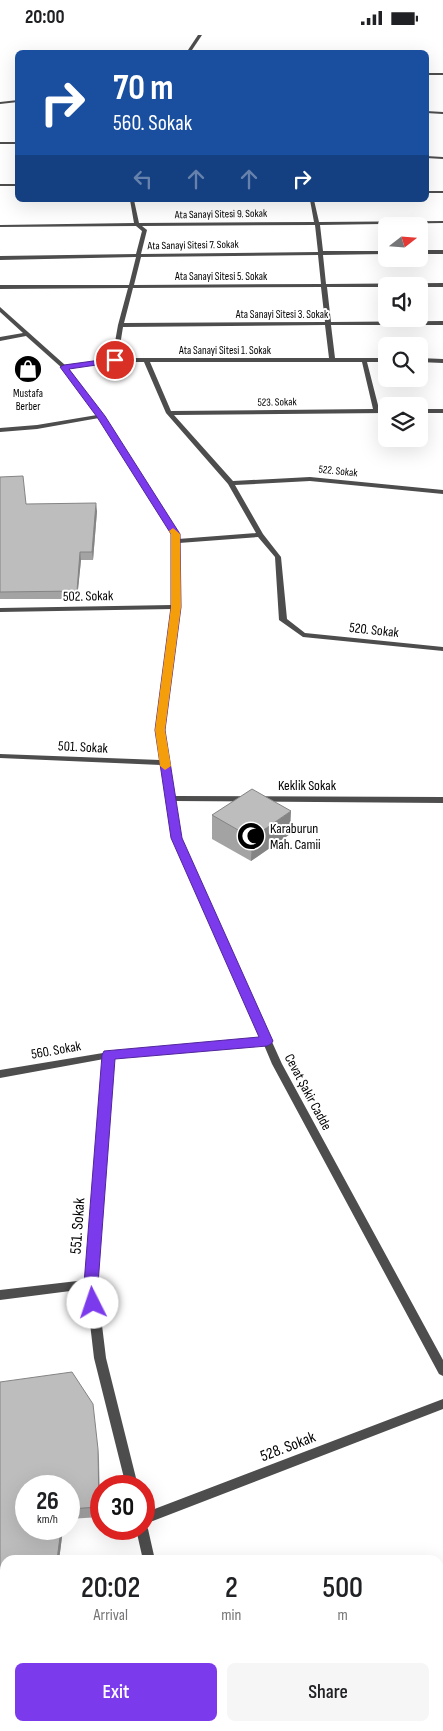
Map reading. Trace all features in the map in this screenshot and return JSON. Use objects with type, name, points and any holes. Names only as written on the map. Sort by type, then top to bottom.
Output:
[{"type":"street","points":[[190,50],[200,35]]},
{"type":"street","points":[[429,74],[443,74]]},
{"type":"street","points":[[0,103],[15,101]]},
{"type":"street","points":[[429,112],[443,113]]},
{"type":"street","points":[[0,143],[15,143]]},
{"type":"street","points":[[429,157],[443,158]]},
{"type":"street","points":[[0,185],[15,185]]},
{"type":"street","points":[[429,192],[443,192]]},
{"type":"street","points":[[115,360],[121,325],[140,256],[145,230],[137,225],[132,202]]},
{"type":"street","points":[[312,202],[317,223],[332,360]]},
{"type":"street","name":"Ata Sanayi Sitesi 9. Sokak","points":[[0,227],[443,222]]},
{"type":"street","name":"Ata Sanayi Sitesi 7. Sokak","points":[[0,258],[378,252]]},
{"type":"street","points":[[428,252],[443,252]]},
{"type":"street","name":"Ata Sanayi Sitesi 5. Sokak","points":[[0,287],[443,285]]},
{"type":"street","name":"Cevat Şakir Cadde","points":[[0,309],[64,367],[101,416],[175,534],[176,607],[160,730],[176,838],[277,1064],[443,1371]]},
{"type":"street","name":"Ata Sanayi Sitesi 3. Sokak","points":[[121,325],[443,323]]},
{"type":"street","points":[[0,339],[28,334]]},
{"type":"street","name":"Ata Sanayi Sitesi 1. Sokak","points":[[64,367],[115,360],[378,361]]},
{"type":"street","points":[[146,360],[169,413],[231,483],[260,535],[175,541]]},
{"type":"street","points":[[364,360],[376,411]]},
{"type":"street","points":[[428,361],[443,361]]},
{"type":"street","name":"523. Sokak","points":[[169,413],[376,411]]},
{"type":"street","points":[[428,411],[443,411]]},
{"type":"street","points":[[0,430],[37,427],[101,416]]},
{"type":"street","name":"522. Sokak","points":[[231,483],[310,479],[443,492]]},
{"type":"street","name":"520. Sokak","points":[[260,535],[278,557],[283,620],[303,635],[443,649]]},
{"type":"street","name":"502. Sokak","points":[[0,610],[176,607]]},
{"type":"street","name":"501. Sokak","points":[[0,756],[165,763]]},
{"type":"street","name":"Keklik Sokak","points":[[170,798],[443,800]]},
{"type":"street","name":"560. Sokak","points":[[0,1074],[108,1055],[267,1041]]},
{"type":"street","name":"551. Sokak","points":[[108,1055],[91,1284],[100,1358],[129,1475]]},
{"type":"street","points":[[0,1295],[91,1284]]},
{"type":"street","name":"528. Sokak","points":[[155,1515],[443,1404]]},
{"type":"street","points":[[144,1540],[148,1555]]},
{"type":"building","points":[[23,476],[26,504],[96,503],[92,552],[80,552],[77,591],[0,592],[0,477]]},
{"type":"building","points":[[252,789],[291,811],[252,838],[212,815]]},
{"type":"building","points":[[72,1372],[93,1404],[98,1449],[98,1475],[90,1475],[90,1508],[80,1508],[80,1475],[15,1475],[15,1540],[60,1540],[58,1555],[0,1555],[0,1382]]},
{"type":"slow traffic","points":[[165,766],[160,730],[176,607],[175,534],[173,531]]},
{"type":"place","name":"Mustafa Berber","points":[[28,369]]},
{"type":"place","name":"Karaburun Mah. Camii","points":[[251,836]]},
{"type":"route","points":[[93,1303],[91,1284],[108,1055],[267,1041],[176,838],[160,730],[176,607],[175,534],[101,416],[64,367],[115,360]]}]
